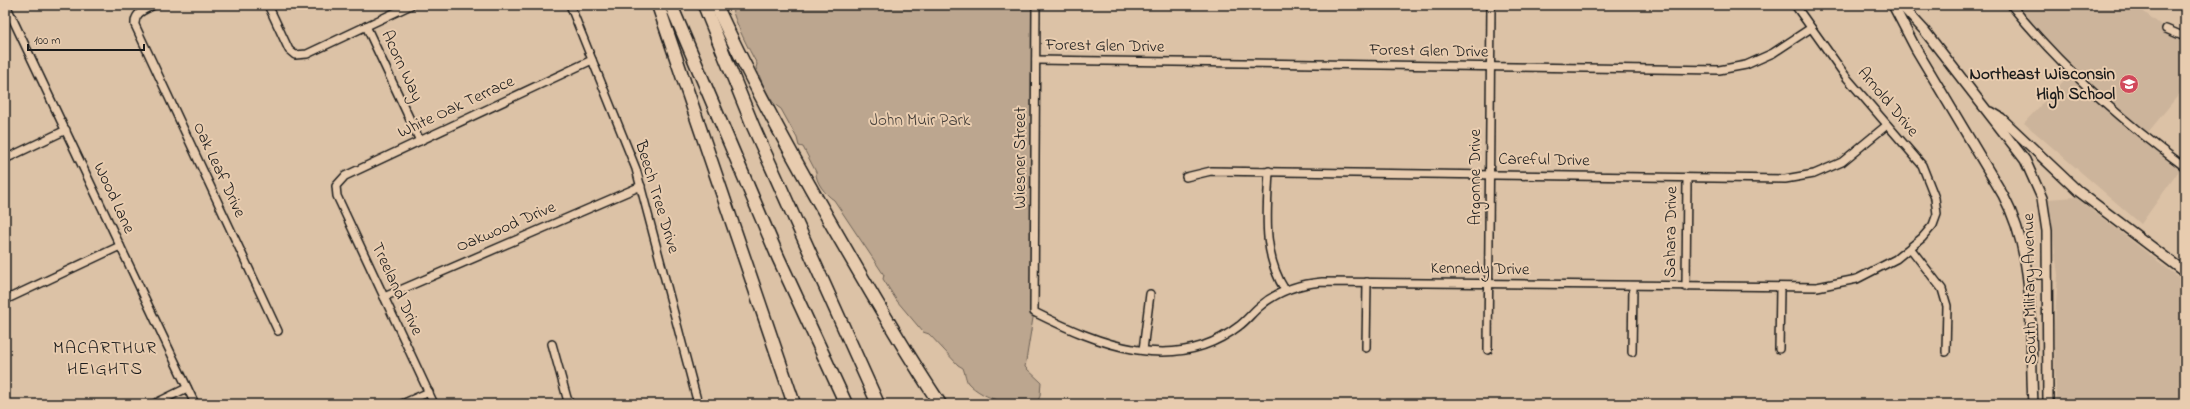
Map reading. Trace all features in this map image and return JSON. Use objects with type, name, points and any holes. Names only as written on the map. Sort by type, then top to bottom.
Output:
[{"type":"highway","points":[[658,5],[794,404]]},
{"type":"highway","points":[[671,5],[778,257],[846,404]]},
{"type":"highway","points":[[704,5],[772,169],[878,404]]},
{"type":"highway","points":[[716,5],[745,68],[790,154],[906,353],[940,404]]},
{"type":"main road","name":"South Military Avenue","points":[[1893,5],[1916,49],[2006,201],[2017,230],[2028,275],[2031,305],[2033,404]]},
{"type":"main road","name":"South Military Avenue","points":[[1901,5],[1924,30],[2021,154],[2039,187],[2046,223],[2048,404]]},
{"type":"main road","points":[[1986,110],[2001,118],[2091,202],[2185,272]]},
{"type":"main road","points":[[2028,404],[2032,391]]},
{"type":"street","name":"Wood Lane","points":[[6,5],[195,404]]},
{"type":"street","name":"Oak Leaf Drive","points":[[154,5],[139,12],[134,22],[278,331]]},
{"type":"street","points":[[268,5],[289,50],[295,55],[307,54],[411,5]]},
{"type":"street","name":"Beech Tree Drive","points":[[570,5],[636,169],[698,404]]},
{"type":"street","name":"Wiesner Street","points":[[1034,312],[1036,5]]},
{"type":"street","name":"Argonne Drive","points":[[1488,350],[1491,5]]},
{"type":"street","name":"Arnold Drive","points":[[1795,5],[1847,78],[1922,165],[1935,198],[1937,214],[1933,225]]},
{"type":"street","points":[[2022,5],[2013,8],[2091,90],[2160,149],[2185,167]]},
{"type":"street","name":"Acorn Way","points":[[366,26],[420,141]]},
{"type":"street","name":"Forest Glen Drive","points":[[1036,60],[1719,70],[1746,65],[1773,53],[1811,28]]},
{"type":"street","points":[[2166,29],[2185,37]]},
{"type":"street","name":"White Oak Terrace","points":[[336,186],[345,176],[592,60]]},
{"type":"street","name":"Careful Drive","points":[[1186,177],[1211,171],[1269,171],[1785,179],[1814,174],[1842,162],[1886,125]]},
{"type":"street","points":[[5,159],[66,130]]},
{"type":"street","points":[[1269,171],[1266,229],[1270,254],[1279,280],[1285,290]]},
{"type":"street","name":"Sahara Drive","points":[[1686,287],[1687,178]]},
{"type":"street","name":"Treeland Drive","points":[[336,186],[337,196],[434,404]]},
{"type":"street","name":"Oakwood Drive","points":[[384,296],[641,186]]},
{"type":"street","name":"Kennedy Drive","points":[[1034,312],[1097,341],[1143,350],[1186,351],[1214,343],[1240,326],[1259,307],[1285,290],[1308,283],[1367,282],[1817,288],[1857,279],[1877,270],[1911,249],[1933,225]]},
{"type":"street","points":[[5,300],[120,246]]},
{"type":"street","points":[[1911,249],[1942,289],[1947,306],[1946,352]]},
{"type":"street","points":[[2028,275],[2047,275]]},
{"type":"street","points":[[1366,348],[1367,282]]},
{"type":"street","points":[[1632,352],[1634,286]]},
{"type":"street","points":[[1779,349],[1780,288]]},
{"type":"street","points":[[1143,350],[1150,294]]},
{"type":"street","points":[[552,344],[570,404]]},
{"type":"street","points":[[154,404],[188,388]]},
{"type":"street","points":[[402,404],[429,392]]},
{"type":"shaded area","points":[[2022,5],[2135,5],[2166,29],[2185,37],[2185,87],[2145,136],[2183,165],[2141,224],[2024,123],[2073,71],[2016,11]]},
{"type":"shaded area","points":[[2075,197],[2185,282],[2185,404],[2056,404],[2054,331],[2058,275],[2048,199]]},
{"type":"green space","name":"John Muir Park","points":[[731,5],[1036,5],[1034,312],[1025,367],[1041,382],[1040,396],[1037,403],[1029,405],[1010,404],[991,398],[974,389],[968,383],[963,368],[958,365],[929,334],[923,332],[897,301],[883,279],[884,275],[834,200],[819,184],[816,172],[803,147],[799,146],[797,138],[781,109],[776,106],[769,96],[763,85],[756,68],[757,64],[746,43]]},
{"type":"place","name":"Northeast Wisconsin High School","points":[[2129,84]]},
{"type":"district","name":"MACARTHUR HEIGHTS","points":[[105,359]]}]
